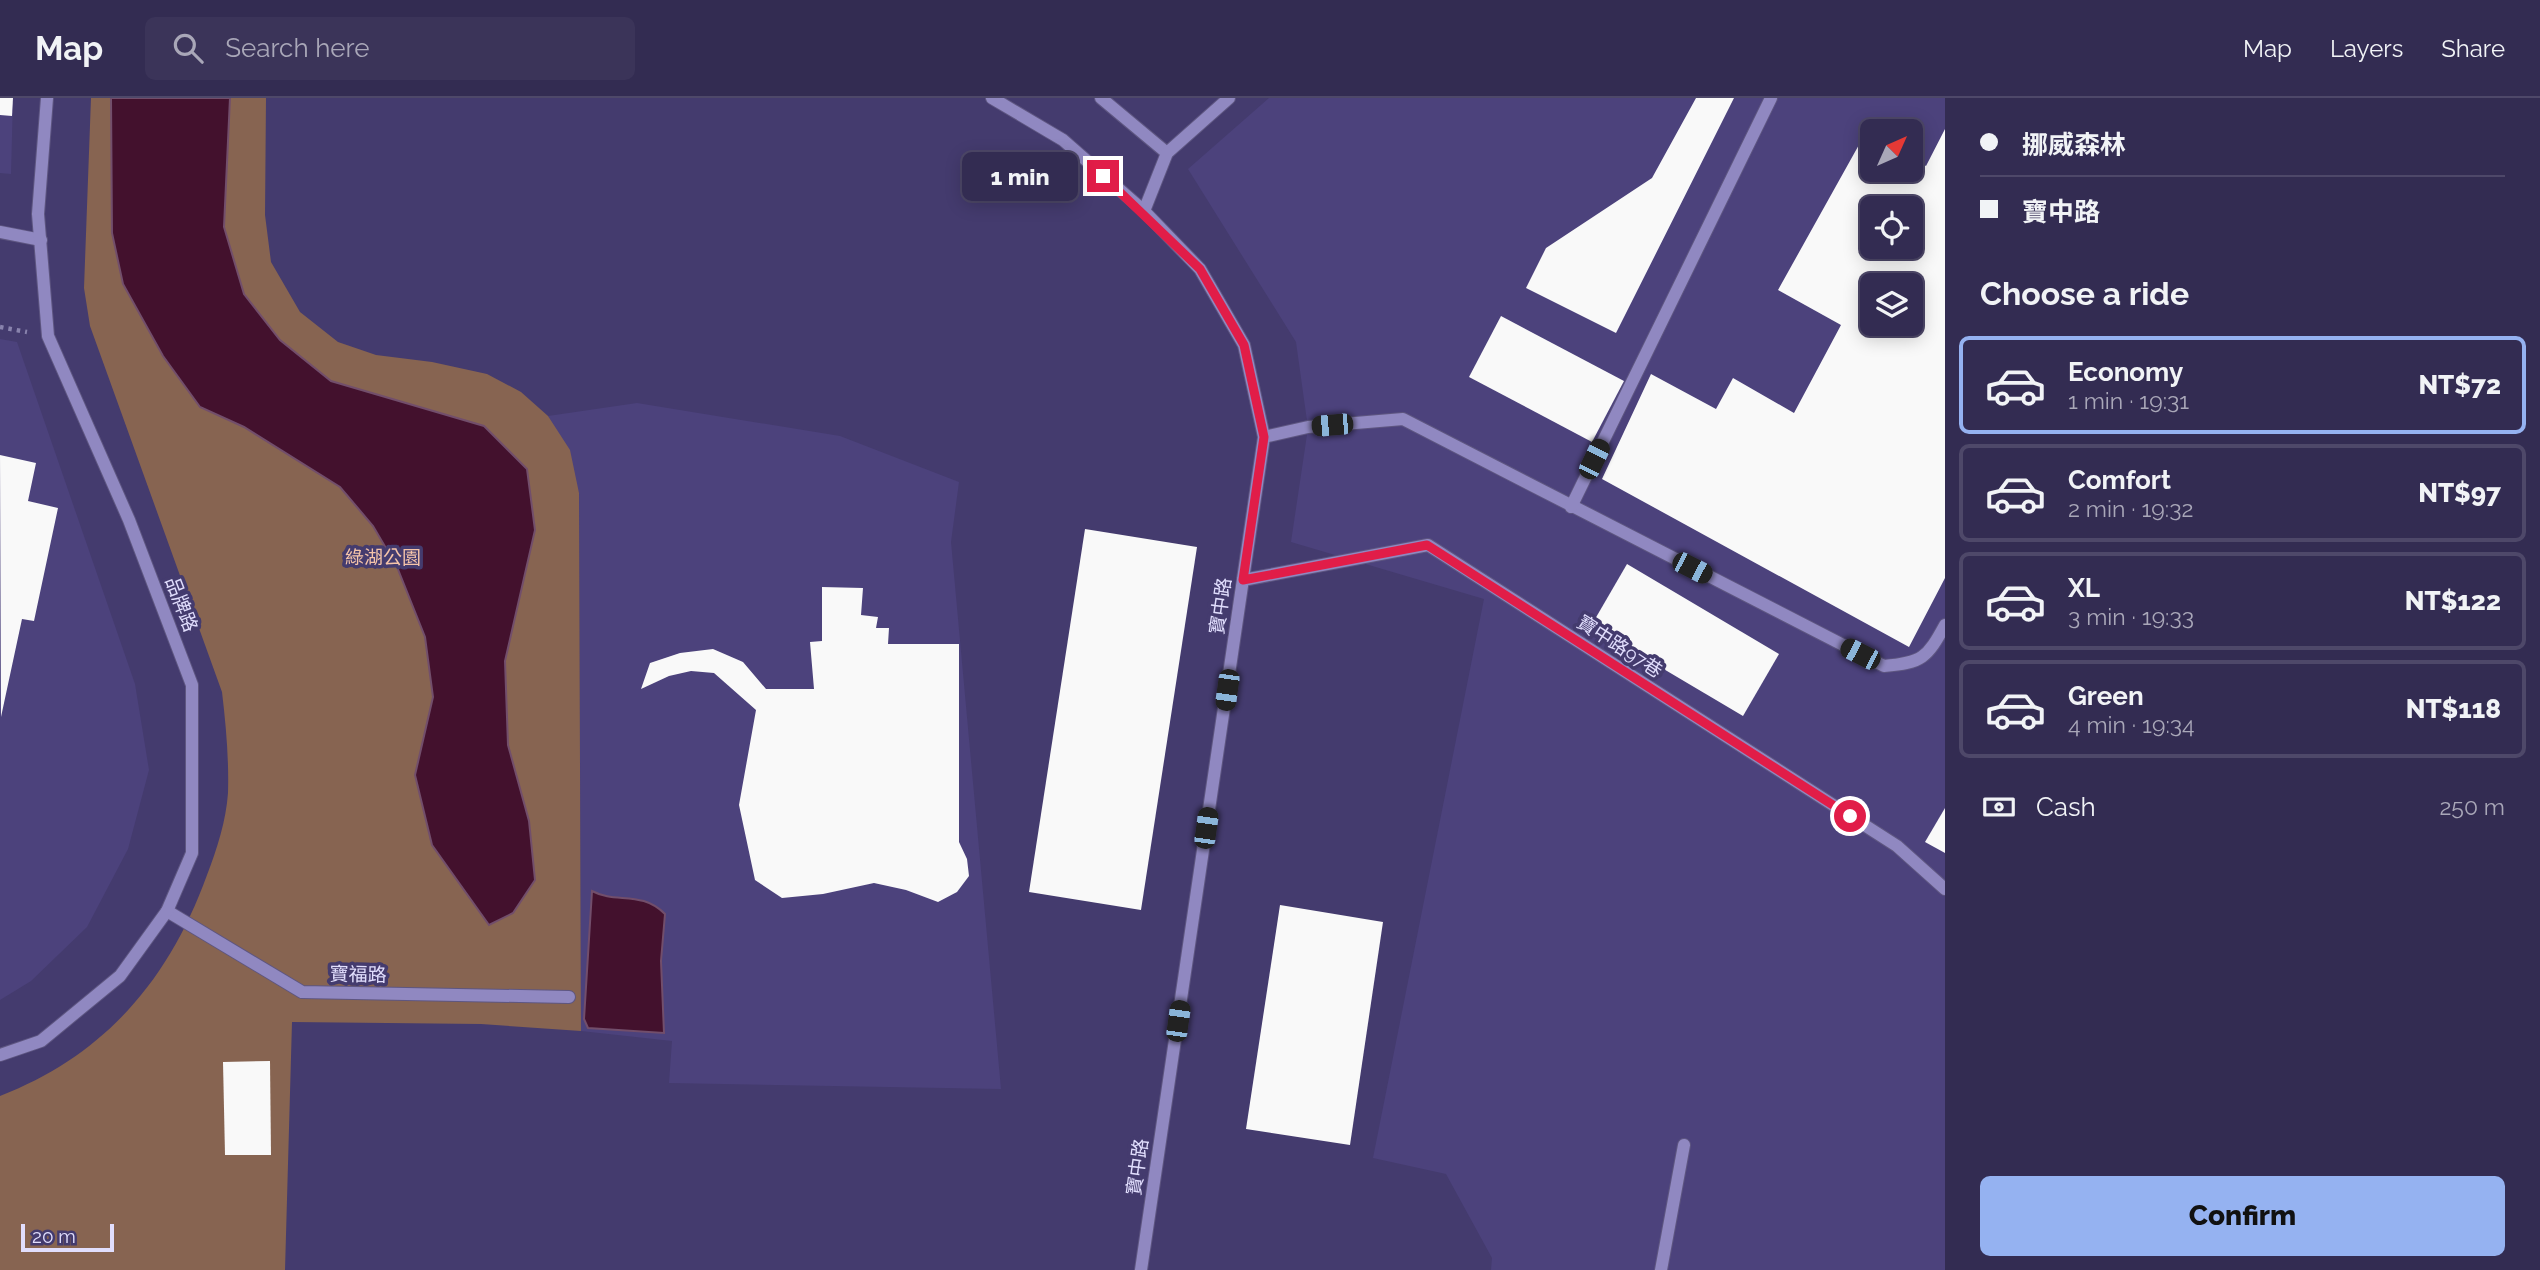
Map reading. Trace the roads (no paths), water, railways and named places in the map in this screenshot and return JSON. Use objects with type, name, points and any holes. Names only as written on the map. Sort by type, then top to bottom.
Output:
[{"type":"street","name":"品牌路","points":[[0,1055],[41,1041],[120,976],[167,911],[192,853],[192,685],[129,520],[48,336],[38,214],[47,98]]},
{"type":"street","name":"寶中路","points":[[992,98],[1063,140],[1144,211],[1200,269],[1244,345],[1264,437],[1141,1270]]},
{"type":"street","points":[[1101,98],[1167,153]]},
{"type":"street","points":[[1144,211],[1167,153],[1230,98]]},
{"type":"street","points":[[1571,507],[1771,98]]},
{"type":"street","points":[[0,232],[41,240]]},
{"type":"street","points":[[1264,437],[1308,428],[1403,419],[1884,666],[1913,664],[1934,646],[1945,625]]},
{"type":"street","name":"寶中路97巷","points":[[1243,580],[1427,545],[1897,846],[1945,888]]},
{"type":"street","name":"寶福路","points":[[167,911],[302,992],[569,997]]},
{"type":"street","points":[[1661,1270],[1684,1145]]},
{"type":"park label","name":"綠湖公園","points":[[383,557]]}]
